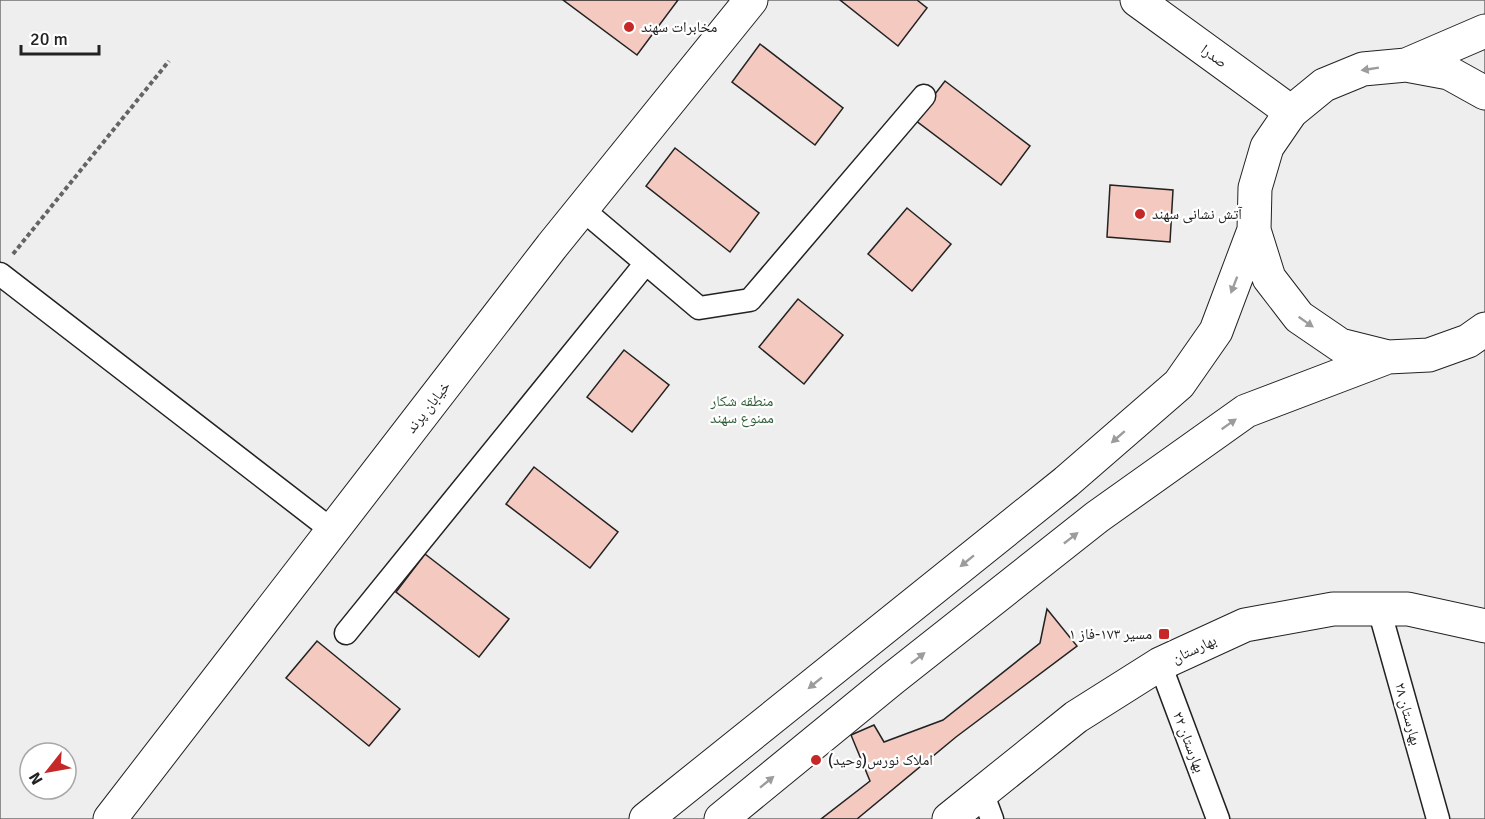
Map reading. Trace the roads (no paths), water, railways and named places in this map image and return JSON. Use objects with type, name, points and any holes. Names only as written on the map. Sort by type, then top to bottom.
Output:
[{"type":"main road","name":"خیابان پرند","points":[[110,819],[582,209],[751,0]]},
{"type":"main road","name":"صدرا","points":[[1137,0],[1291,112]]},
{"type":"main road","points":[[1485,31],[1406,64],[1364,69],[1324,85],[1291,112],[1267,147],[1255,188],[1254,230],[1269,278],[1299,317],[1340,345],[1388,357],[1429,355],[1468,341],[1485,329]]},
{"type":"main road","points":[[1406,64],[1449,73],[1485,93]]},
{"type":"main road","points":[[646,819],[1066,482],[1179,384],[1216,331],[1254,230]]},
{"type":"main road","points":[[722,819],[892,679],[1097,517],[1246,411],[1388,357]]},
{"type":"main road","name":"بهارستان","points":[[949,819],[987,806],[1076,717],[1160,664],[1245,625],[1333,609],[1408,609],[1485,626]]},
{"type":"street","points":[[582,209],[699,308],[750,300],[924,96]]},
{"type":"street","points":[[346,633],[646,263]]},
{"type":"street","points":[[4,267],[333,531]]},
{"type":"street","name":"بهارستان ۲۸","points":[[1379,609],[1438,819]]},
{"type":"street","name":"بهارستان ۲۲","points":[[1160,664],[1218,819]]},
{"type":"place","name":"مخابرات سهند","points":[[629,27]]},
{"type":"place","name":"آتش نشانی سهند","points":[[1140,214]]},
{"type":"place","name":"مسیر ۱۷۳-فاز ۱","points":[[1164,634]]},
{"type":"place","name":"املاک نورس(وحید)","points":[[816,760]]},
{"type":"park label","name":"منطقه شکار ممنوع سهند","points":[[742,410]]}]
